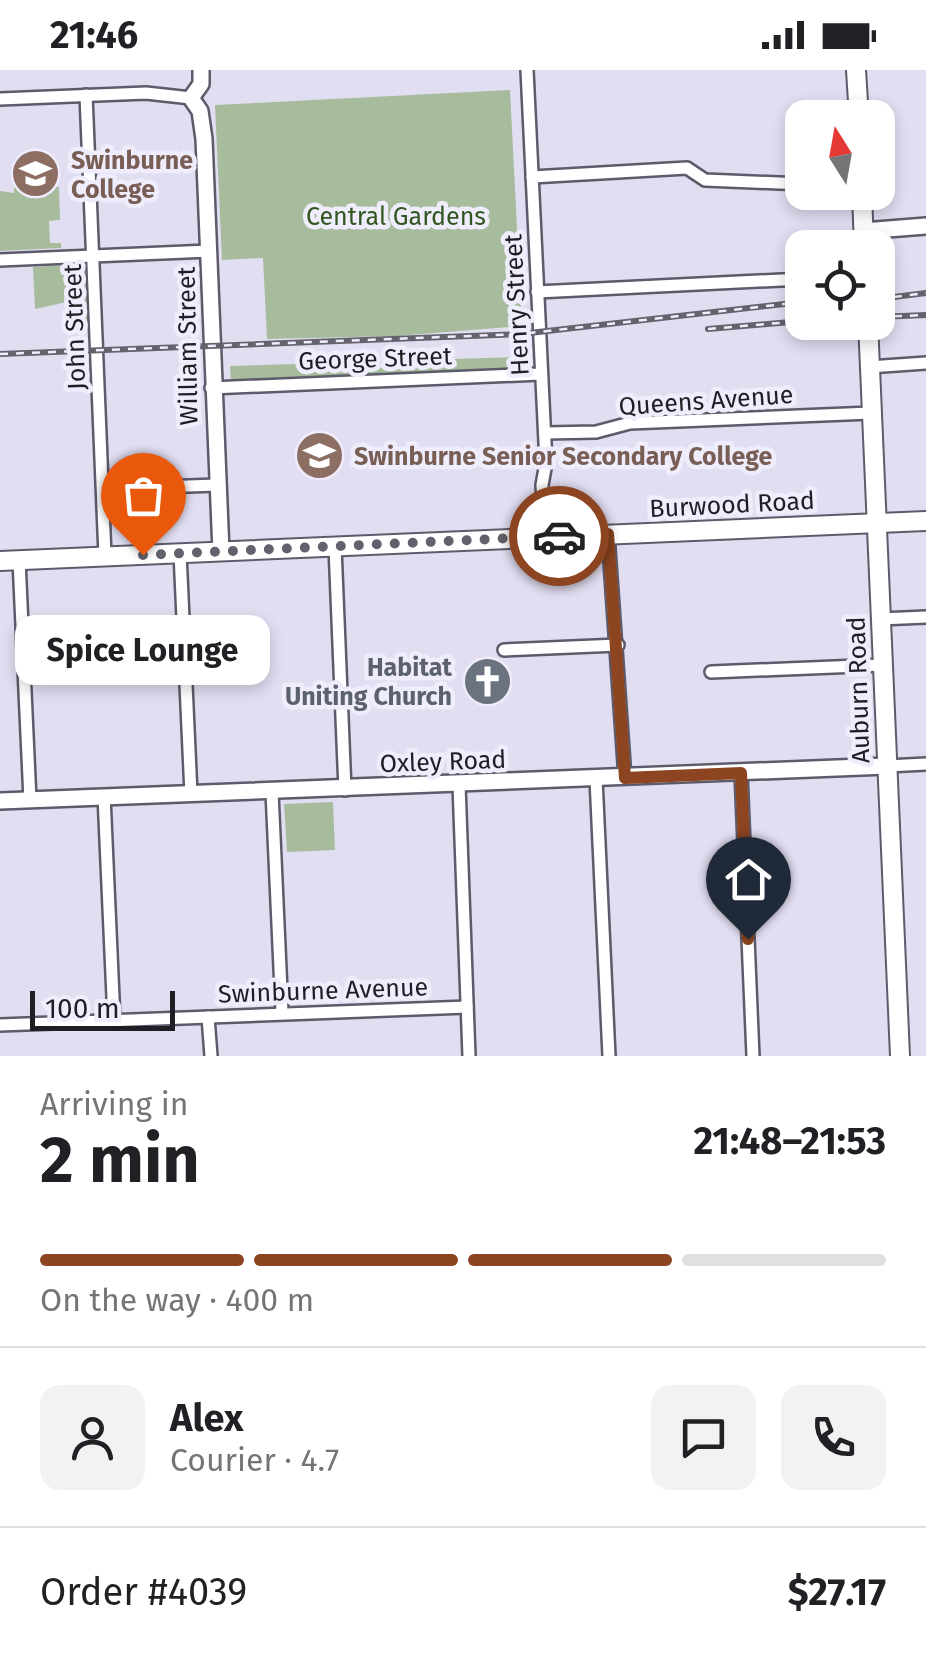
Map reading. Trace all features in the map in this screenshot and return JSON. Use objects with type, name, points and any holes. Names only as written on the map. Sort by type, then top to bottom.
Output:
[{"type":"main road","points":[[856,70],[857,100]]},
{"type":"main road","name":"Auburn Road","points":[[869,340],[900,1056]]},
{"type":"main road","name":"Burwood Road","points":[[0,561],[926,521]]},
{"type":"street","name":"William Street","points":[[201,70],[194,95],[204,103],[211,388],[221,552]]},
{"type":"street","name":"Henry Street","points":[[527,70],[544,432],[545,537]]},
{"type":"street","name":"John Street","points":[[86,95],[105,556]]},
{"type":"street","points":[[0,98],[194,95]]},
{"type":"street","points":[[532,177],[687,168],[705,180],[785,183]]},
{"type":"street","points":[[895,232],[926,226]]},
{"type":"street","points":[[0,260],[209,250]]},
{"type":"street","points":[[538,292],[785,281]]},
{"type":"street","points":[[870,366],[926,363]]},
{"type":"street","name":"George Street","points":[[211,388],[541,374]]},
{"type":"street","name":"Queens Avenue","points":[[544,432],[596,432],[630,423],[872,412]]},
{"type":"street","points":[[103,486],[217,486]]},
{"type":"street","points":[[608,534],[625,778]]},
{"type":"street","points":[[334,547],[345,790]]},
{"type":"street","points":[[180,553],[191,794]]},
{"type":"street","points":[[20,560],[30,800]]},
{"type":"street","points":[[880,619],[926,617]]},
{"type":"street","points":[[504,650],[618,645]]},
{"type":"street","points":[[711,672],[882,665]]},
{"type":"street","points":[[887,766],[926,764]]},
{"type":"street","name":"Oxley Road","points":[[0,801],[887,766]]},
{"type":"street","points":[[741,773],[753,1056]]},
{"type":"street","points":[[596,779],[608,1056]]},
{"type":"street","points":[[459,785],[469,1056]]},
{"type":"street","points":[[272,792],[282,1013]]},
{"type":"street","points":[[104,796],[114,1020]]},
{"type":"street","name":"Swinburne Avenue","points":[[0,1024],[467,1007]]},
{"type":"street","points":[[208,1016],[211,1056]]},
{"type":"green space","name":"Central Gardens","points":[[510,90],[522,326],[397,336],[267,339],[263,258],[222,260],[215,105]]},
{"type":"green space","points":[[14,181],[59,187],[60,220],[49,221],[50,243],[61,243],[61,248],[0,251],[0,191],[14,193]]},
{"type":"green space","points":[[86,264],[89,329],[81,330],[80,314],[68,314],[67,302],[35,309],[33,267]]},
{"type":"green space","points":[[522,357],[522,372],[231,384],[230,366]]},
{"type":"green space","points":[[333,802],[335,850],[287,852],[284,804]]},
{"type":"railway","points":[[895,297],[926,293]]},
{"type":"railway","points":[[0,354],[521,334],[785,304]]},
{"type":"railway","points":[[895,316],[926,315]]},
{"type":"railway","points":[[708,329],[785,322]]},
{"type":"way so far","points":[[143,555],[559,536]]},
{"type":"place","name":"Swinburne College","points":[[36,174]]},
{"type":"place","name":"Swinburne Senior Secondary College","points":[[319,456]]},
{"type":"place","name":"Spice Lounge","points":[[143,555]]},
{"type":"place","name":"Habitat Uniting Church","points":[[487,681]]},
{"type":"route","points":[[559,536],[608,534],[625,778],[741,773],[748,939]]}]
